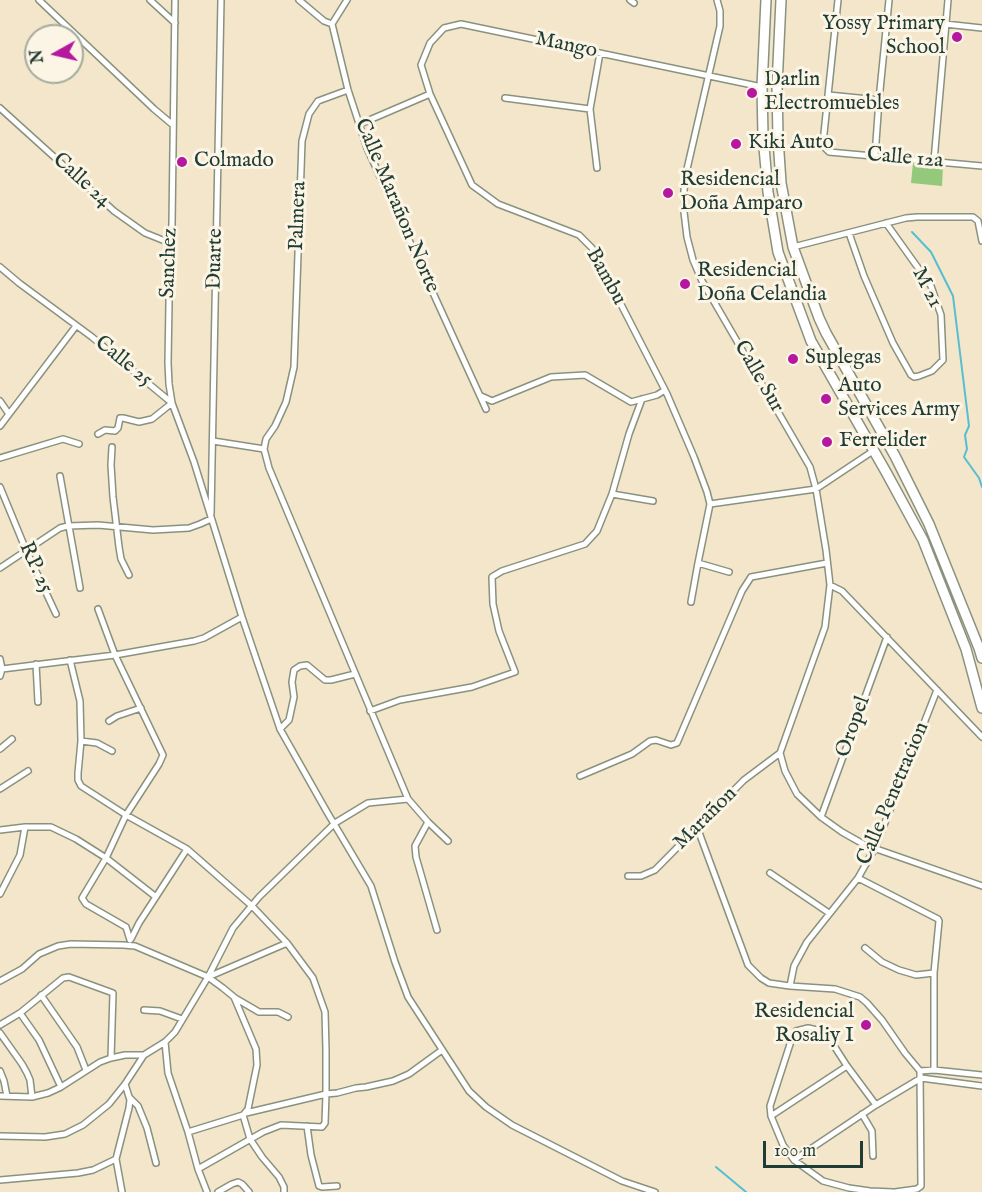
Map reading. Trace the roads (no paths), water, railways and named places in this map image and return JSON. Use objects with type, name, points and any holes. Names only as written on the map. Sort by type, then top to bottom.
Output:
[{"type":"main road","points":[[766,0],[762,87],[764,136],[768,192],[778,252],[811,341],[922,540],[966,649],[982,708]]},
{"type":"main road","points":[[781,0],[777,86],[778,138],[781,183],[793,247],[826,333],[895,456],[929,524],[981,647],[982,658]]},
{"type":"main road","points":[[811,341],[826,333]]},
{"type":"street","points":[[39,0],[173,125]]},
{"type":"street","points":[[150,0],[175,23]]},
{"type":"street","name":"Sanchez","points":[[175,0],[168,363],[172,403],[194,462],[242,617],[280,729],[371,886],[408,997],[469,1091],[486,1107],[512,1125],[622,1181],[655,1192]]},
{"type":"street","name":"Duarte","points":[[211,519],[221,0]]},
{"type":"street","points":[[299,0],[324,21],[332,24],[347,0]]},
{"type":"street","name":"Calle Sur","points":[[717,0],[720,26],[684,190],[686,229],[693,260],[702,281],[810,467],[816,489],[830,585],[825,627],[780,753]]},
{"type":"street","points":[[838,0],[828,95],[879,99]]},
{"type":"street","points":[[875,156],[889,0]]},
{"type":"street","points":[[934,161],[948,0]]},
{"type":"street","name":"Calle Marañon Norte","points":[[332,24],[348,90],[367,148],[486,409]]},
{"type":"street","name":"Mango","points":[[430,43],[444,28],[461,24],[762,87]]},
{"type":"street","points":[[945,24],[982,28]]},
{"type":"street","name":"Bambu","points":[[430,43],[421,65],[430,94],[472,185],[498,204],[579,235],[592,248],[665,390],[694,457],[710,504]]},
{"type":"street","points":[[597,168],[590,110],[600,53]]},
{"type":"street","name":"Palmera","points":[[264,449],[266,439],[286,402],[294,367],[302,141],[309,114],[318,101],[348,90]]},
{"type":"street","points":[[360,124],[430,94]]},
{"type":"street","name":"Calle 12a","points":[[828,95],[823,143],[829,152],[982,166]]},
{"type":"street","points":[[505,98],[590,110]]},
{"type":"street","name":"Calle 24","points":[[0,108],[114,211],[145,233],[170,243]]},
{"type":"street","points":[[793,247],[917,217],[973,217],[978,221],[982,241]]},
{"type":"street","name":"M 21","points":[[849,233],[864,276],[893,343],[911,375],[920,376],[932,371],[943,360],[940,315],[931,286],[886,223]]},
{"type":"street","name":"Calle 25","points":[[0,267],[172,403],[152,419],[139,422],[120,418],[115,431],[105,430],[98,434]]},
{"type":"street","points":[[0,426],[76,326]]},
{"type":"street","points":[[480,395],[492,401],[551,377],[585,375],[631,402],[657,395],[665,390]]},
{"type":"street","points":[[370,711],[400,700],[472,687],[515,672],[499,631],[493,604],[492,577],[502,571],[585,544],[597,531],[612,494],[629,434],[642,399]]},
{"type":"street","points":[[0,401],[9,414]]},
{"type":"street","points":[[0,458],[63,440],[79,444]]},
{"type":"street","points":[[213,441],[264,449],[269,468],[408,799],[448,841]]},
{"type":"street","points":[[112,447],[112,486],[116,527],[121,559],[129,575]]},
{"type":"street","points":[[691,602],[710,504],[816,489],[873,452]]},
{"type":"street","points":[[60,476],[80,588]]},
{"type":"street","name":"RP. 25","points":[[0,487],[26,550],[57,614]]},
{"type":"street","points":[[612,494],[653,501]]},
{"type":"street","points":[[0,568],[60,528],[68,526],[98,525],[153,530],[189,528],[211,519]]},
{"type":"street","points":[[698,562],[729,572]]},
{"type":"street","points":[[580,776],[632,754],[650,741],[656,740],[671,745],[677,743],[742,591],[751,577],[827,563]]},
{"type":"street","points":[[830,585],[842,591],[982,737]]},
{"type":"street","points":[[98,609],[115,655],[163,755],[126,815],[106,858],[82,898],[86,904],[126,927],[129,942]]},
{"type":"street","points":[[2,669],[115,655],[204,638],[242,617]]},
{"type":"street","name":"Oropel","points":[[820,817],[887,637]]},
{"type":"street","points":[[0,659],[2,669],[0,676]]},
{"type":"street","points":[[70,660],[80,701],[81,741],[78,780],[81,786],[126,815],[187,849],[252,906],[286,943],[313,978],[325,1012],[324,1125],[322,1127],[282,1125],[263,1132],[198,1169]]},
{"type":"street","points":[[36,664],[38,702]]},
{"type":"street","points":[[280,729],[289,720],[294,697],[292,682],[294,670],[308,665],[325,680],[355,674]]},
{"type":"street","name":"Calle Penetracion","points":[[790,986],[794,966],[807,942],[858,879],[875,848],[937,690]]},
{"type":"street","points":[[109,721],[141,708]]},
{"type":"street","points":[[0,749],[12,739]]},
{"type":"street","points":[[81,741],[97,743],[112,751]]},
{"type":"street","points":[[780,753],[785,771],[797,794],[820,817],[857,841],[982,886]]},
{"type":"street","name":"Marañon","points":[[628,876],[641,876],[655,870],[744,780],[780,753]]},
{"type":"street","points":[[0,789],[28,771]]},
{"type":"street","points":[[0,1136],[45,1137],[65,1134],[83,1125],[109,1104],[144,1055],[165,1042],[175,1032],[208,977],[233,927],[252,906],[334,823],[368,803],[408,799]]},
{"type":"street","points":[[428,822],[415,846],[416,858],[437,930]]},
{"type":"street","points":[[0,894],[20,855],[25,827]]},
{"type":"street","points":[[0,830],[51,827],[76,839],[106,858],[156,897]]},
{"type":"street","points":[[697,827],[748,965],[761,978],[769,982],[835,989],[860,997],[882,1020],[920,1071],[921,1186],[917,1189],[894,1192],[870,1191],[823,1181],[794,1160],[783,1145],[771,1116],[770,1106],[796,1031],[808,1028],[817,1030],[829,1038],[876,1105]]},
{"type":"street","points":[[129,942],[187,849]]},
{"type":"street","points":[[770,873],[829,913]]},
{"type":"street","points":[[858,879],[938,919],[934,973],[934,1070]]},
{"type":"street","points":[[0,981],[22,969],[39,954],[58,946],[129,942],[208,977],[234,998],[259,1012],[278,1012],[288,1017]]},
{"type":"street","points":[[208,977],[286,943]]},
{"type":"street","points":[[865,948],[882,962],[899,970],[916,975],[934,973]]},
{"type":"street","points":[[0,1025],[20,1013],[63,978],[69,976],[113,993],[111,1058]]},
{"type":"street","points":[[41,995],[77,1047],[86,1070]]},
{"type":"street","points":[[234,998],[256,1050],[257,1065],[248,1109],[244,1114]]},
{"type":"street","points":[[144,1010],[160,1011],[182,1019]]},
{"type":"street","points":[[20,1013],[39,1040],[61,1087]]},
{"type":"street","points":[[0,1033],[27,1073],[32,1097]]},
{"type":"street","points":[[165,1042],[168,1073],[207,1192]]},
{"type":"street","points":[[188,1132],[244,1114],[393,1081],[409,1074],[442,1050]]},
{"type":"street","points":[[0,1071],[4,1081],[3,1096],[32,1097],[61,1087],[100,1062],[125,1055],[144,1055]]},
{"type":"street","points":[[771,1116],[847,1066]]},
{"type":"street","points":[[920,1071],[934,1070],[982,1075]]},
{"type":"street","points":[[794,1160],[921,1078],[982,1086]]},
{"type":"street","points":[[125,1084],[147,1128],[156,1163]]},
{"type":"street","points":[[122,1192],[116,1160],[130,1098]]},
{"type":"street","points":[[244,1114],[250,1139],[279,1177],[284,1186],[284,1192]]},
{"type":"street","points":[[862,1114],[872,1131],[873,1156]]},
{"type":"street","points":[[307,1126],[319,1186],[337,1185]]},
{"type":"street","points":[[0,1180],[78,1173],[93,1170],[116,1160]]},
{"type":"street","points":[[218,1192],[238,1182],[249,1192]]},
{"type":"waterway","points":[[912,232],[931,252],[953,296],[969,426],[965,435],[967,449],[964,457],[979,478],[982,487]]},
{"type":"waterway","points":[[716,1167],[746,1192]]},
{"type":"place","name":"Yossy Primary School","points":[[957,37]]},
{"type":"place","name":"Darlin Electromuebles","points":[[752,93]]},
{"type":"place","name":"Kiki Auto","points":[[736,144]]},
{"type":"place","name":"Colmado","points":[[182,162]]},
{"type":"place","name":"Residencial Doña Amparo","points":[[668,193]]},
{"type":"place","name":"Residencial Doña Celandia","points":[[685,284]]},
{"type":"place","name":"Suplegas","points":[[793,359]]},
{"type":"place","name":"Auto Services Army","points":[[826,399]]},
{"type":"place","name":"Ferrelider","points":[[827,442]]},
{"type":"place","name":"Residencial Rosaliy I","points":[[866,1025]]}]
